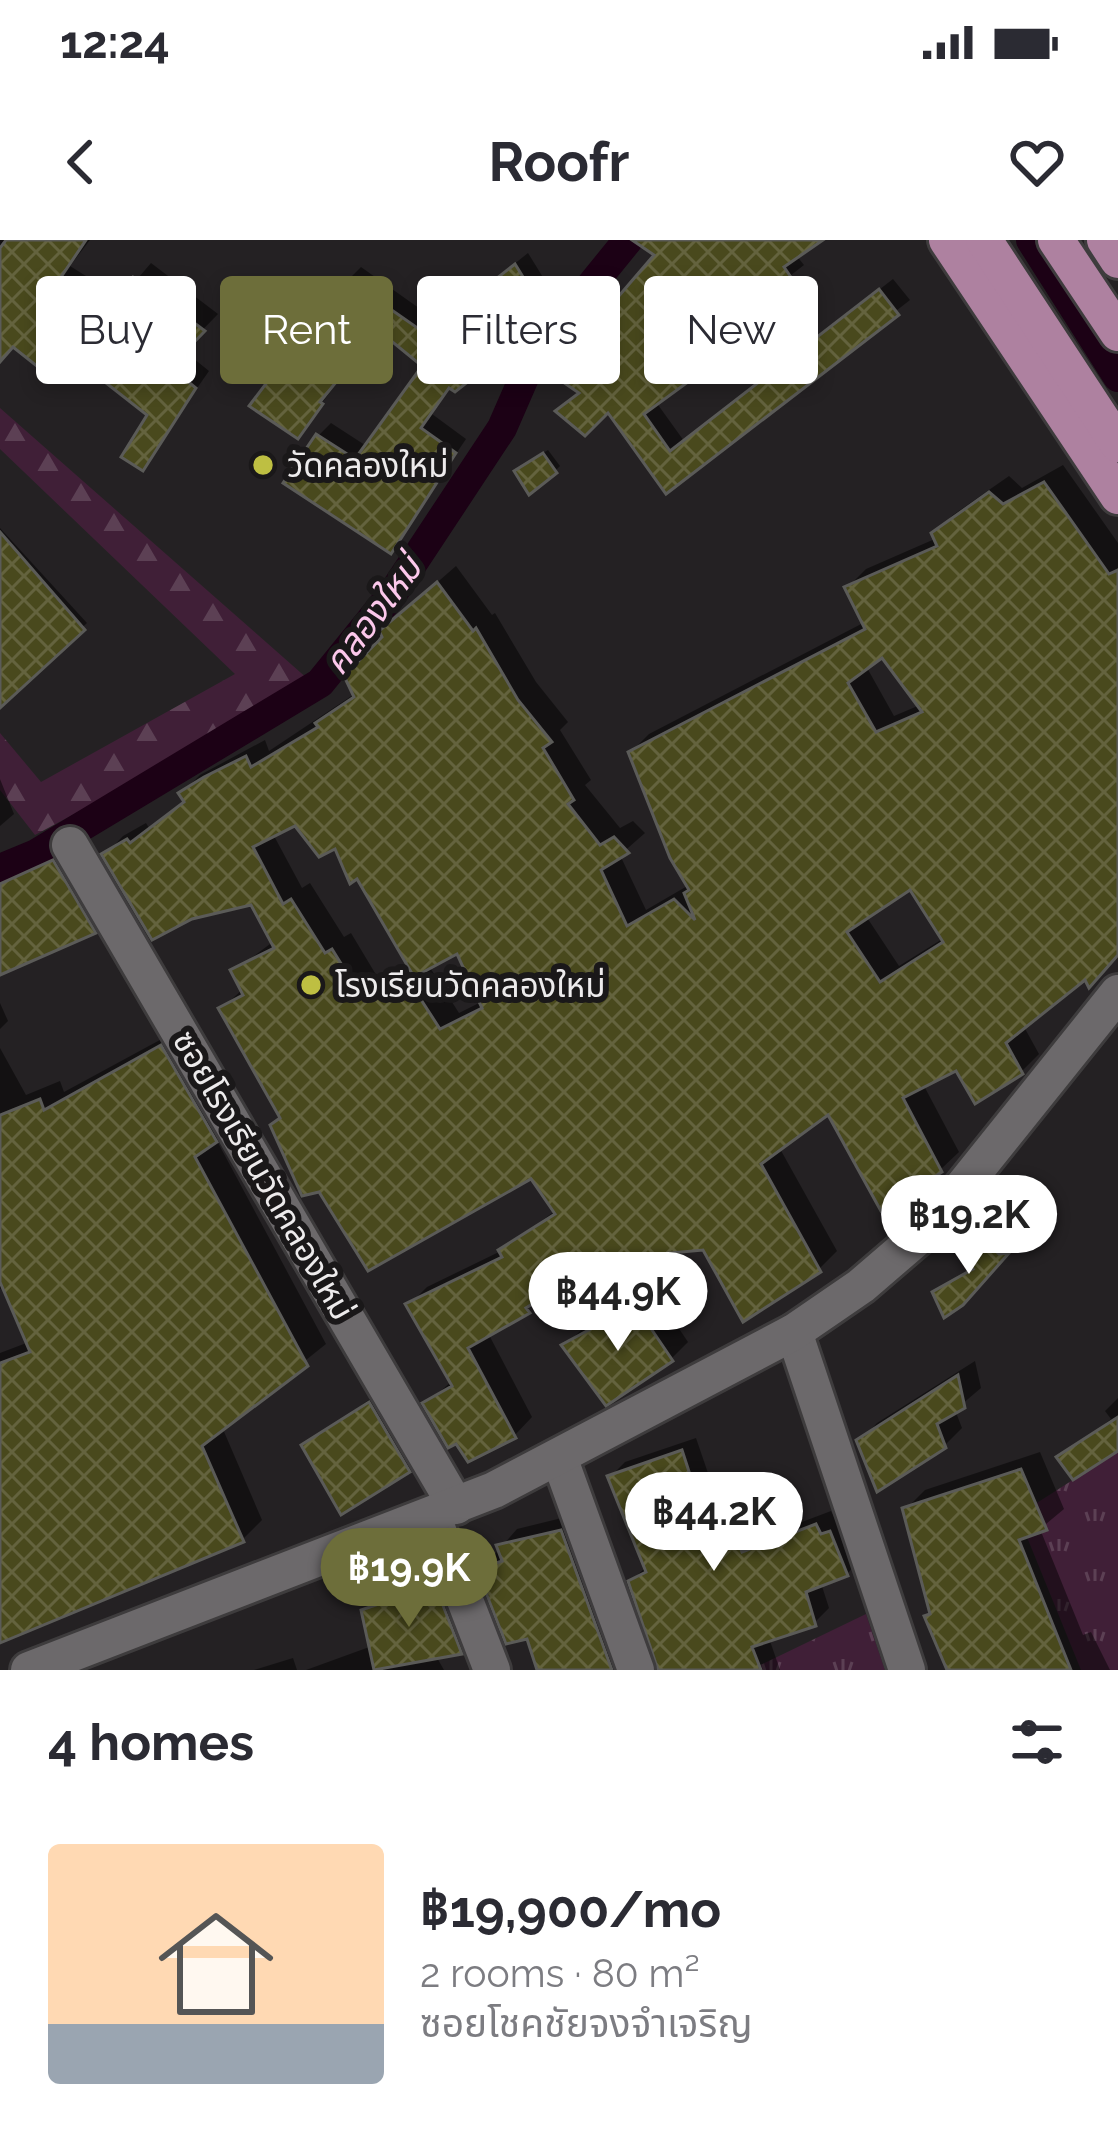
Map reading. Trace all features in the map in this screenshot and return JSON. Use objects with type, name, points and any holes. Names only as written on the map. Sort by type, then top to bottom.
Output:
[{"type":"main road","points":[[947,240],[1118,496]]},
{"type":"main road","points":[[984,240],[1118,444]]},
{"type":"main road","points":[[1056,240],[1113,326]]},
{"type":"main road","points":[[1105,240],[1118,260]]},
{"type":"street","name":"ซอยโรงเรียนวัดคลองใหม่","points":[[70,845],[444,1510],[491,1670]]},
{"type":"street","points":[[29,1670],[444,1510],[559,1457],[794,1332],[861,1286],[932,1225],[1118,994]]},
{"type":"street","points":[[794,1332],[908,1670]]},
{"type":"street","points":[[559,1457],[636,1670]]},
{"type":"green space","points":[[0,408],[309,680],[283,702],[35,835],[0,790],[0,733],[41,782],[235,674],[0,449]]},
{"type":"green space","points":[[1118,1451],[1118,1670],[1081,1670],[1018,1515]]},
{"type":"green space","points":[[866,1614],[885,1670],[750,1670]]},
{"type":"building","points":[[6,240],[86,240],[62,276],[36,276],[36,365],[13,347],[0,362],[0,248]]},
{"type":"building","points":[[632,240],[823,240],[784,267],[790,276],[644,276],[644,384],[685,384],[644,414],[670,451],[756,384],[809,384],[666,494],[608,413],[585,436],[555,411],[579,393],[566,384],[620,384],[620,295],[654,255]]},
{"type":"building","points":[[515,264],[522,276],[500,276]]},
{"type":"building","points":[[879,289],[899,315],[818,377],[818,336]]},
{"type":"building","points":[[393,311],[417,328],[417,362],[393,342]]},
{"type":"building","points":[[417,373],[417,384],[465,384],[455,392],[449,388],[421,428],[456,453],[391,554],[283,483],[316,434],[355,459]]},
{"type":"building","points":[[107,384],[191,384],[196,388],[143,471],[121,457],[147,415]]},
{"type":"building","points":[[266,384],[334,384],[298,439],[249,406]]},
{"type":"building","points":[[543,453],[557,473],[529,495],[514,471]]},
{"type":"building","points":[[1044,482],[1109,574],[1118,570],[1118,955],[1089,988],[1085,980],[1006,1043],[1023,1074],[975,1104],[956,1071],[903,1098],[942,1172],[881,1211],[828,1115],[761,1164],[821,1272],[743,1322],[703,1250],[605,1259],[526,1308],[530,1313],[468,1348],[516,1438],[468,1462],[456,1444],[448,1448],[422,1403],[452,1386],[405,1304],[502,1257],[498,1250],[555,1214],[531,1179],[368,1271],[319,1192],[302,1196],[270,1125],[280,1118],[218,1008],[243,995],[230,970],[274,948],[251,905],[192,919],[152,940],[101,854],[127,839],[130,843],[184,802],[178,793],[204,777],[246,756],[251,767],[318,727],[315,723],[354,697],[344,676],[382,637],[379,631],[437,582],[473,631],[476,628],[518,700],[552,742],[543,748],[574,800],[568,804],[600,845],[614,837],[629,853],[601,870],[627,926],[674,899],[695,920],[684,893],[689,890],[670,858],[628,752],[865,629],[844,587],[937,546],[931,533],[989,492],[1003,504]],"holes":[[[882,658],[922,712],[876,732],[848,683]],[[295,826],[319,857],[335,849],[350,884],[357,879],[414,977],[457,954],[482,1008],[440,1029],[405,975],[363,999],[332,949],[325,953],[291,899],[283,904],[253,847]],[[910,890],[943,942],[880,982],[847,932]]]},
{"type":"building","points":[[0,532],[85,630],[0,708]]},
{"type":"building","points":[[53,860],[96,933],[0,975],[0,884]]},
{"type":"building","points":[[161,1045],[217,1142],[195,1157],[308,1366],[202,1446],[244,1542],[0,1643],[0,1363],[30,1352],[0,1282],[0,1115],[40,1099],[44,1110]]},
{"type":"building","points":[[979,1236],[999,1254],[1009,1253],[963,1305],[944,1318],[932,1292],[973,1269],[960,1255]]},
{"type":"building","points":[[635,1305],[673,1361],[606,1406],[561,1345]]},
{"type":"building","points":[[958,1375],[965,1408],[937,1424],[946,1448],[877,1492],[856,1440]]},
{"type":"building","points":[[369,1402],[410,1472],[341,1515],[301,1445]]},
{"type":"building","points":[[1118,1417],[1118,1451],[1073,1480],[1056,1457]]},
{"type":"building","points":[[682,1450],[706,1524],[728,1513],[742,1552],[816,1524],[821,1534],[830,1531],[848,1576],[806,1592],[816,1626],[752,1647],[761,1670],[658,1670],[628,1581],[646,1572],[607,1476]]},
{"type":"building","points":[[1021,1469],[1047,1530],[1019,1540],[1071,1670],[947,1670],[924,1616],[930,1614],[902,1508]]},
{"type":"building","points":[[561,1530],[612,1670],[537,1670],[527,1639],[506,1644],[477,1570],[502,1561],[496,1545]]},
{"type":"building","points":[[435,1585],[462,1654],[374,1670],[361,1610]]},
{"type":"waterway","name":"คลองใหม่","points":[[0,869],[36,854],[320,683],[393,593],[502,428],[533,357],[628,240]]},
{"type":"waterway","points":[[1031,240],[1118,377]]},
{"type":"place","name":"วัดคลองใหม่","points":[[263,465]]},
{"type":"place","name":"โรงเรียนวัดคลองใหม่","points":[[311,985]]}]
